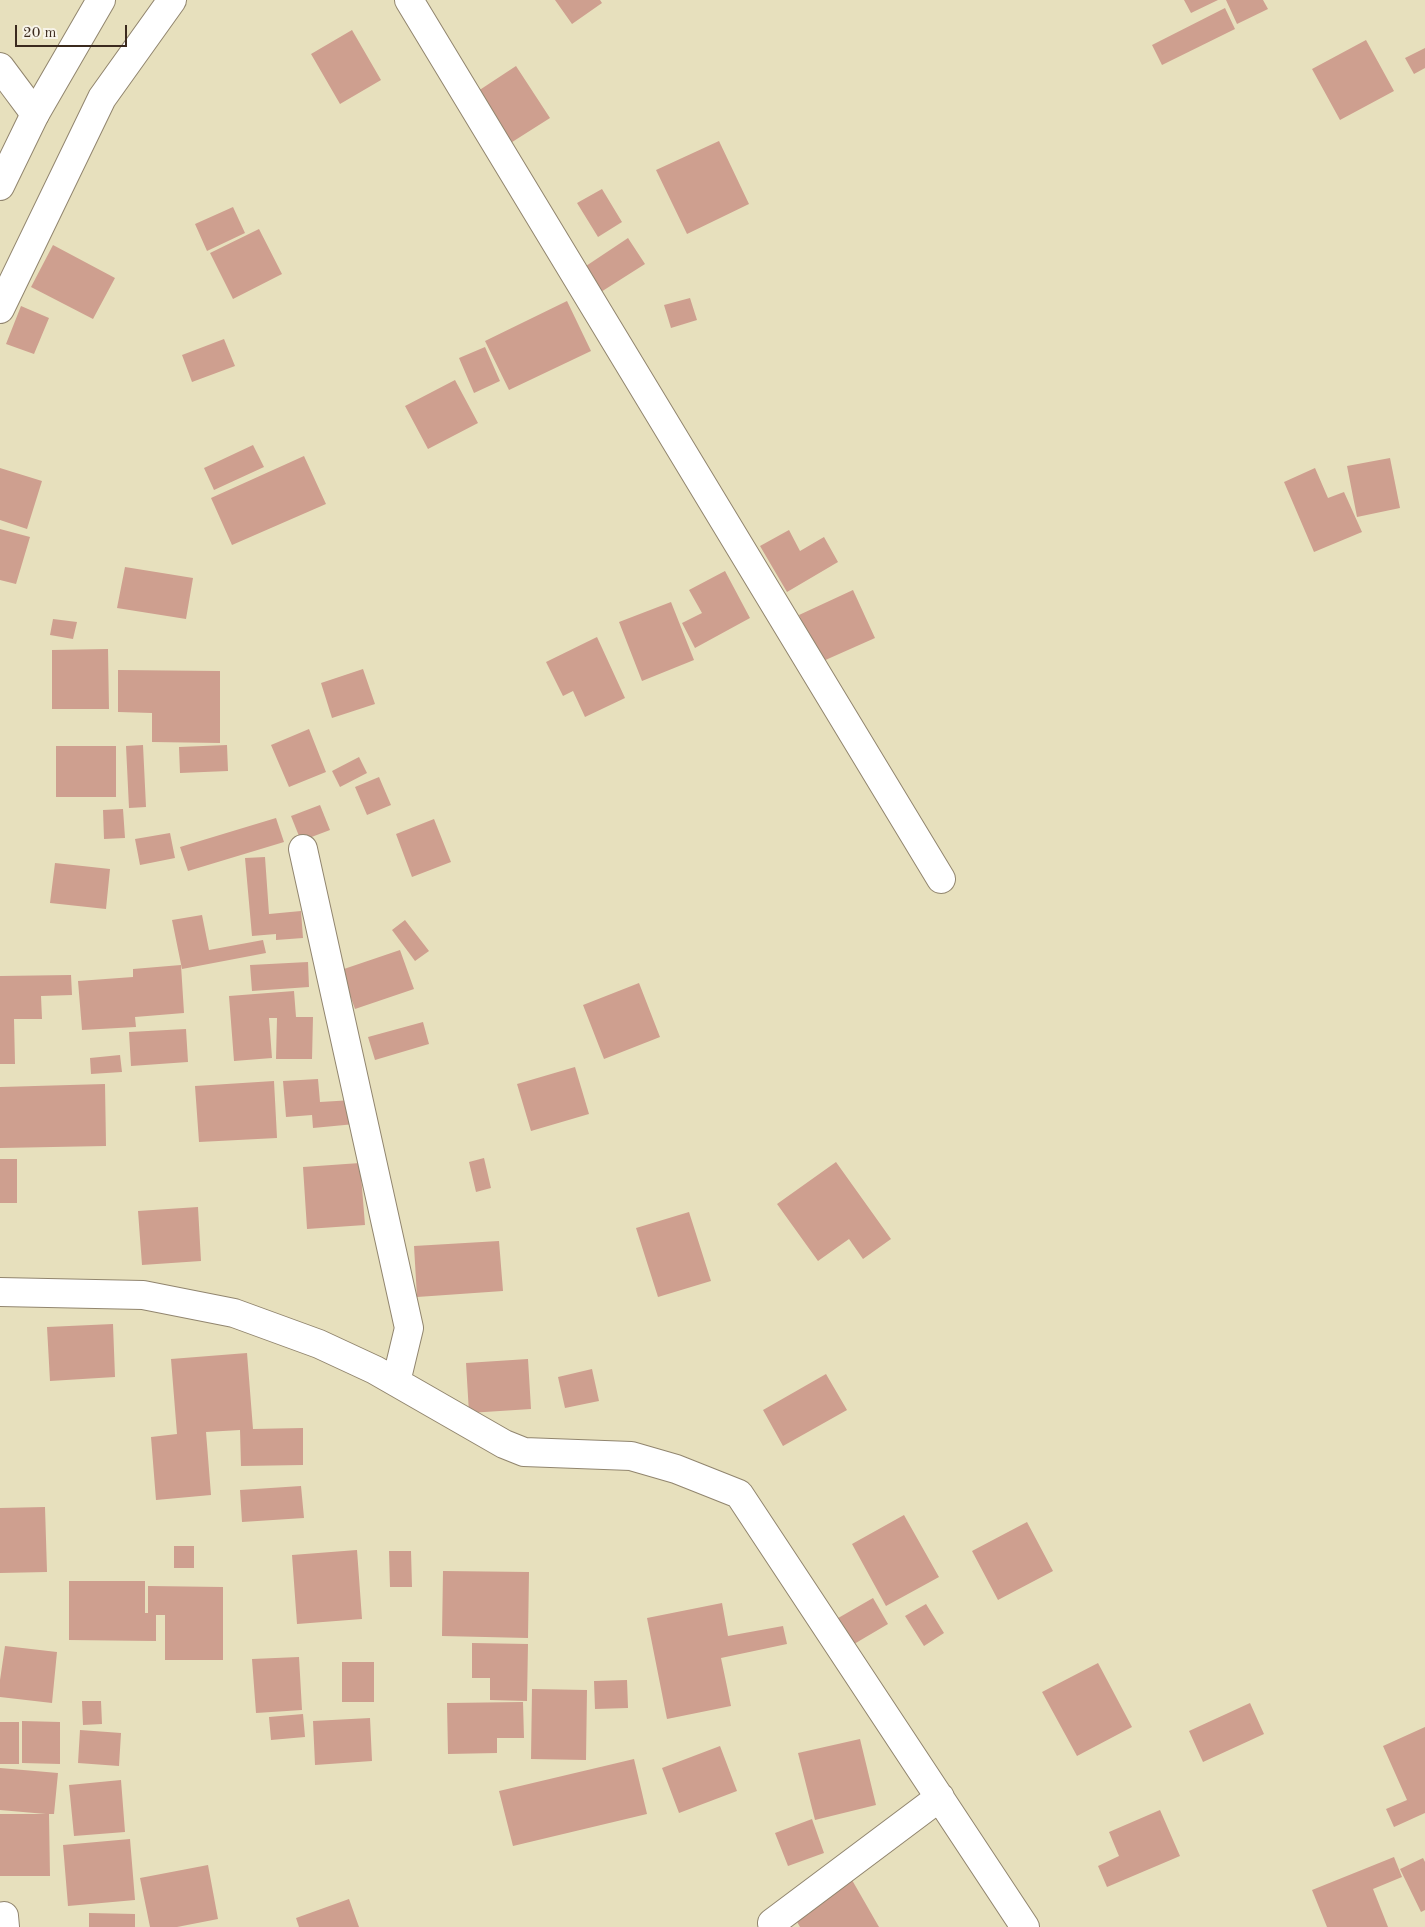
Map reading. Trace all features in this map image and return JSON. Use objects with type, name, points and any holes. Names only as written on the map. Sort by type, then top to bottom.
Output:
[{"type":"street","points":[[0,186],[34,114],[101,0]]},
{"type":"street","points":[[0,309],[102,98],[172,0]]},
{"type":"street","points":[[409,0],[941,879]]},
{"type":"street","points":[[0,67],[34,114]]},
{"type":"street","points":[[303,849],[409,1328],[396,1382]]},
{"type":"street","points":[[0,1292],[143,1295],[234,1313],[319,1344],[375,1370],[504,1444],[524,1452],[631,1456],[676,1469],[740,1494],[1025,1927]]},
{"type":"street","points":[[772,1923],[940,1797]]},
{"type":"street","points":[[0,1916],[4,1916],[5,1927]]},
{"type":"building","points":[[555,0],[600,0],[602,3],[572,24]]},
{"type":"building","points":[[1184,0],[1218,0],[1191,13]]},
{"type":"building","points":[[1226,0],[1263,0],[1268,9],[1237,24]]},
{"type":"building","points":[[1225,8],[1235,29],[1162,65],[1152,45]]},
{"type":"building","points":[[352,30],[381,80],[340,104],[311,54]]},
{"type":"building","points":[[1366,40],[1394,91],[1340,120],[1312,69]]},
{"type":"building","points":[[1425,48],[1425,68],[1414,74],[1405,58]]},
{"type":"building","points":[[516,66],[550,118],[509,144],[475,93]]},
{"type":"building","points":[[719,141],[749,204],[687,234],[656,170]]},
{"type":"building","points":[[602,189],[622,222],[598,237],[577,203]]},
{"type":"building","points":[[233,207],[245,233],[207,251],[195,224]]},
{"type":"building","points":[[259,229],[282,274],[233,299],[210,253]]},
{"type":"building","points":[[628,238],[645,264],[593,297],[577,272]]},
{"type":"building","points":[[53,245],[115,278],[93,319],[31,287]]},
{"type":"building","points":[[690,298],[697,320],[671,328],[664,305]]},
{"type":"building","points":[[567,301],[591,351],[509,390],[485,341]]},
{"type":"building","points":[[21,306],[49,318],[34,354],[6,344]]},
{"type":"building","points":[[224,339],[235,366],[192,382],[182,355]]},
{"type":"building","points":[[485,347],[500,381],[474,393],[459,358]]},
{"type":"building","points":[[455,380],[478,423],[428,449],[405,406]]},
{"type":"building","points":[[253,445],[264,467],[214,490],[204,468]]},
{"type":"building","points":[[304,456],[326,504],[232,545],[211,498]]},
{"type":"building","points":[[1390,458],[1400,508],[1357,517],[1347,466]]},
{"type":"building","points":[[0,468],[42,481],[27,529],[0,520]]},
{"type":"building","points":[[1315,468],[1328,498],[1344,492],[1362,532],[1314,552],[1284,482]]},
{"type":"building","points":[[0,529],[30,537],[16,584],[0,580]]},
{"type":"building","points":[[789,530],[800,551],[824,537],[838,562],[787,592],[760,546]]},
{"type":"building","points":[[125,567],[193,578],[186,619],[117,608]]},
{"type":"building","points":[[725,571],[750,618],[695,648],[682,623],[702,613],[689,590]]},
{"type":"building","points":[[853,590],[875,638],[821,662],[799,615]]},
{"type":"building","points":[[671,602],[694,660],[642,681],[619,622]]},
{"type":"building","points":[[53,619],[77,622],[73,639],[50,635]]},
{"type":"building","points":[[597,637],[625,698],[585,717],[573,691],[563,696],[546,662]]},
{"type":"building","points":[[108,649],[109,709],[52,709],[52,650]]},
{"type":"building","points":[[363,669],[375,704],[332,718],[321,683]]},
{"type":"building","points":[[118,670],[220,671],[220,743],[152,742],[152,713],[118,712]]},
{"type":"building","points":[[309,729],[326,772],[289,787],[271,745]]},
{"type":"building","points":[[143,745],[146,807],[129,808],[126,746]]},
{"type":"building","points":[[227,745],[228,771],[180,773],[179,747]]},
{"type":"building","points":[[56,746],[116,746],[116,797],[56,797]]},
{"type":"building","points":[[359,757],[367,773],[340,787],[332,771]]},
{"type":"building","points":[[379,777],[391,805],[367,815],[355,787]]},
{"type":"building","points":[[320,805],[330,830],[301,841],[291,816]]},
{"type":"building","points":[[123,809],[125,838],[104,839],[103,810]]},
{"type":"building","points":[[276,818],[284,842],[188,871],[180,847]]},
{"type":"building","points":[[434,819],[451,862],[412,877],[396,834]]},
{"type":"building","points":[[170,833],[175,858],[140,865],[135,839]]},
{"type":"building","points":[[265,857],[269,914],[301,911],[303,938],[276,940],[276,934],[252,936],[245,858]]},
{"type":"building","points":[[55,863],[110,869],[106,909],[50,903]]},
{"type":"building","points":[[202,915],[209,950],[263,940],[266,953],[182,969],[172,920]]},
{"type":"building","points":[[405,920],[429,951],[415,961],[392,930]]},
{"type":"building","points":[[400,950],[414,989],[355,1009],[341,970]]},
{"type":"building","points":[[308,962],[309,987],[252,991],[250,965]]},
{"type":"building","points":[[181,965],[184,1013],[135,1017],[136,1027],[82,1030],[78,981],[133,977],[133,969]]},
{"type":"building","points":[[71,975],[72,995],[41,996],[42,1019],[14,1019],[15,1064],[0,1064],[0,976]]},
{"type":"building","points":[[639,983],[660,1037],[604,1059],[583,1005]]},
{"type":"building","points":[[294,991],[296,1017],[313,1017],[312,1059],[276,1059],[277,1018],[269,1018],[272,1058],[234,1061],[229,996]]},
{"type":"building","points":[[423,1022],[429,1044],[375,1060],[368,1037]]},
{"type":"building","points":[[186,1029],[188,1062],[131,1066],[129,1032]]},
{"type":"building","points":[[120,1055],[122,1072],[91,1074],[90,1058]]},
{"type":"building","points":[[575,1067],[589,1114],[531,1131],[517,1084]]},
{"type":"building","points":[[318,1079],[320,1102],[353,1100],[355,1124],[313,1128],[312,1115],[286,1117],[283,1081]]},
{"type":"building","points":[[274,1081],[277,1138],[199,1142],[195,1086]]},
{"type":"building","points":[[105,1084],[106,1146],[0,1148],[0,1087]]},
{"type":"building","points":[[484,1158],[491,1188],[476,1192],[469,1162]]},
{"type":"building","points":[[0,1159],[17,1159],[17,1203],[0,1203]]},
{"type":"building","points":[[836,1162],[891,1239],[863,1259],[849,1239],[818,1261],[777,1204]]},
{"type":"building","points":[[360,1163],[365,1225],[307,1229],[303,1167]]},
{"type":"building","points":[[198,1207],[201,1261],[142,1265],[138,1211]]},
{"type":"building","points":[[689,1212],[711,1281],[658,1297],[636,1228]]},
{"type":"building","points":[[499,1241],[503,1291],[417,1297],[414,1246]]},
{"type":"building","points":[[113,1324],[115,1377],[50,1381],[47,1327]]},
{"type":"building","points":[[247,1353],[253,1429],[303,1428],[303,1465],[241,1466],[240,1430],[206,1432],[211,1495],[156,1500],[151,1437],[177,1434],[171,1359]]},
{"type":"building","points":[[528,1359],[531,1409],[469,1413],[466,1363]]},
{"type":"building","points":[[592,1369],[599,1401],[565,1408],[558,1377]]},
{"type":"building","points":[[826,1374],[847,1410],[783,1446],[763,1410]]},
{"type":"building","points":[[301,1486],[304,1518],[242,1522],[240,1490]]},
{"type":"building","points":[[45,1507],[47,1572],[0,1573],[0,1508]]},
{"type":"building","points":[[904,1515],[939,1577],[886,1606],[852,1544]]},
{"type":"building","points":[[1027,1522],[1053,1571],[998,1600],[972,1551]]},
{"type":"building","points":[[174,1546],[194,1546],[194,1568],[174,1568]]},
{"type":"building","points":[[357,1550],[362,1619],[297,1624],[292,1555]]},
{"type":"building","points":[[389,1551],[411,1551],[412,1587],[390,1587]]},
{"type":"building","points":[[443,1571],[529,1572],[528,1638],[442,1636]]},
{"type":"building","points":[[69,1581],[145,1581],[145,1613],[148,1613],[148,1586],[223,1587],[223,1660],[165,1660],[165,1615],[156,1615],[156,1641],[69,1640]]},
{"type":"building","points":[[873,1598],[888,1624],[849,1647],[833,1621]]},
{"type":"building","points":[[722,1603],[728,1636],[783,1626],[787,1644],[721,1658],[731,1706],[667,1719],[647,1618]]},
{"type":"building","points":[[926,1604],[944,1633],[924,1646],[905,1616]]},
{"type":"building","points":[[472,1643],[528,1644],[527,1701],[490,1700],[490,1678],[472,1678]]},
{"type":"building","points":[[5,1646],[57,1652],[52,1703],[0,1697],[0,1680]]},
{"type":"building","points":[[299,1657],[302,1710],[256,1713],[252,1659]]},
{"type":"building","points":[[342,1662],[374,1662],[374,1702],[342,1702]]},
{"type":"building","points":[[1098,1663],[1132,1727],[1077,1756],[1042,1692]]},
{"type":"building","points":[[627,1680],[628,1708],[595,1709],[594,1681]]},
{"type":"building","points":[[532,1689],[587,1690],[586,1760],[531,1759]]},
{"type":"building","points":[[82,1701],[101,1701],[102,1724],[83,1725]]},
{"type":"building","points":[[523,1702],[524,1738],[497,1738],[497,1753],[448,1754],[447,1703]]},
{"type":"building","points":[[1250,1703],[1264,1734],[1203,1762],[1189,1731]]},
{"type":"building","points":[[303,1714],[305,1737],[271,1740],[269,1717]]},
{"type":"building","points":[[370,1718],[372,1761],[315,1765],[313,1721]]},
{"type":"building","points":[[22,1721],[60,1722],[60,1764],[22,1763]]},
{"type":"building","points":[[0,1722],[19,1722],[19,1764],[0,1764]]},
{"type":"building","points":[[1425,1727],[1425,1813],[1394,1827],[1386,1809],[1407,1800],[1383,1746]]},
{"type":"building","points":[[80,1730],[121,1733],[119,1766],[78,1763]]},
{"type":"building","points":[[860,1739],[876,1805],[815,1820],[798,1753]]},
{"type":"building","points":[[720,1746],[737,1791],[679,1813],[662,1768]]},
{"type":"building","points":[[634,1759],[647,1814],[513,1846],[499,1791]]},
{"type":"building","points":[[0,1768],[58,1773],[54,1814],[49,1814],[50,1876],[0,1876],[0,1814],[46,1814],[0,1810]]},
{"type":"building","points":[[121,1780],[125,1832],[74,1836],[69,1785]]},
{"type":"building","points":[[1160,1810],[1180,1856],[1107,1887],[1098,1866],[1119,1856],[1109,1832]]},
{"type":"building","points":[[812,1819],[824,1853],[788,1866],[775,1833]]},
{"type":"building","points":[[130,1839],[135,1900],[68,1906],[63,1845]]},
{"type":"building","points":[[1394,1857],[1402,1877],[1373,1889],[1388,1927],[1327,1927],[1312,1890]]},
{"type":"building","points":[[1423,1858],[1425,1862],[1425,1910],[1421,1912],[1400,1869]]},
{"type":"building","points":[[208,1865],[218,1919],[177,1927],[150,1927],[140,1878]]},
{"type":"building","points":[[852,1880],[879,1927],[800,1927],[792,1913]]},
{"type":"building","points":[[349,1899],[359,1927],[299,1927],[296,1918]]},
{"type":"building","points":[[89,1913],[135,1914],[135,1927],[89,1927]]}]
